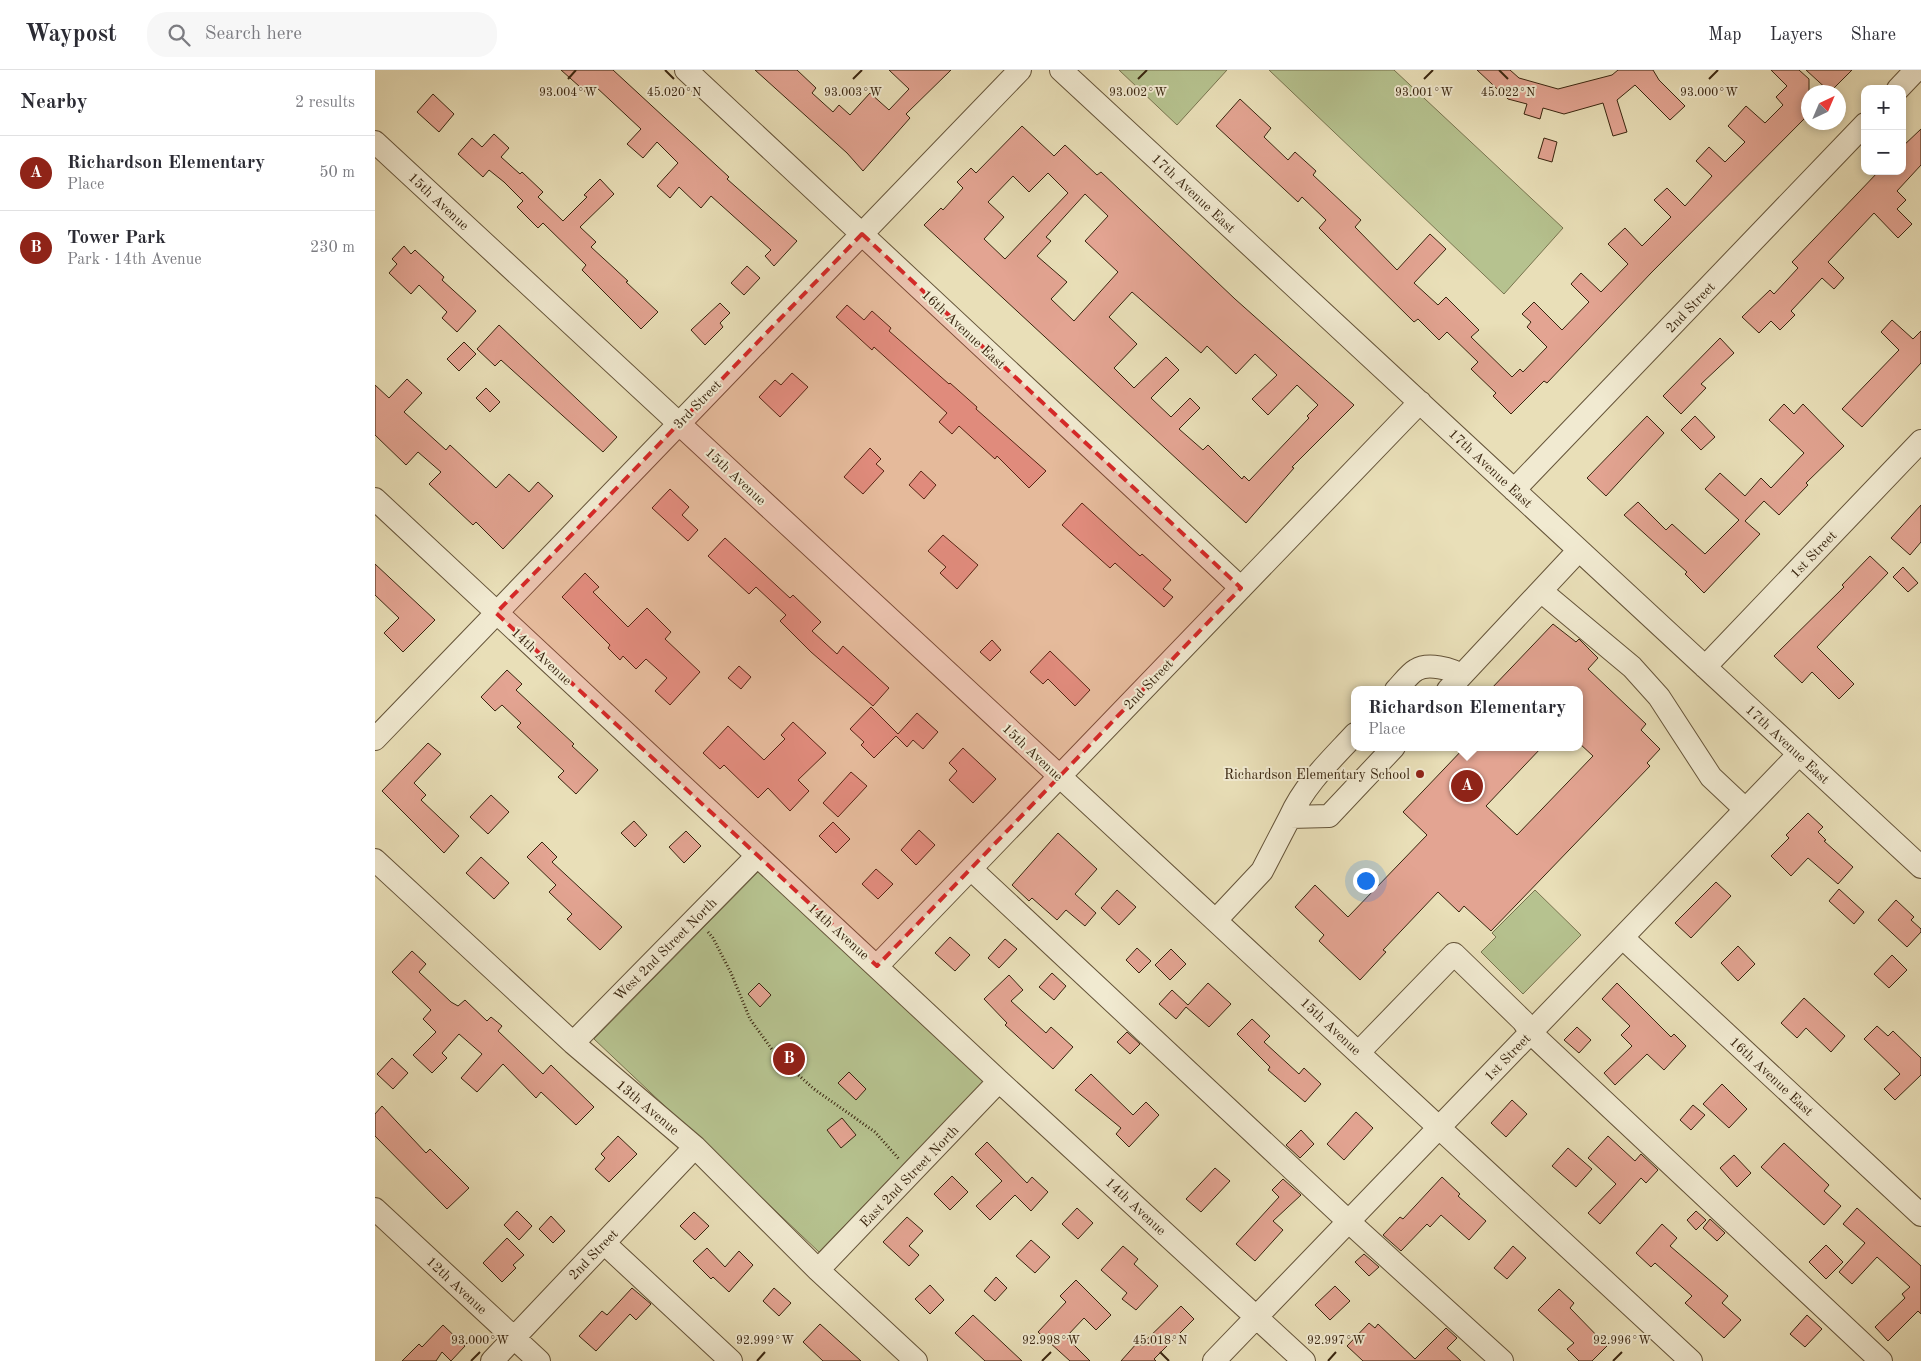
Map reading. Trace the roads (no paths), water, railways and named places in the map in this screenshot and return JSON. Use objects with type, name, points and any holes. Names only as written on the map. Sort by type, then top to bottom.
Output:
[{"type":"street","name":"16th Avenue East","points":[[686,70],[1241,588]]},
{"type":"street","name":"3rd Street","points":[[375,739],[1020,70]]},
{"type":"street","name":"17th Avenue East","points":[[1061,70],[1921,867]]},
{"type":"street","points":[[1902,85],[1916,70],[1921,75]]},
{"type":"street","name":"2nd Street","points":[[1515,490],[1861,128]]},
{"type":"street","name":"15th Avenue","points":[[375,142],[1440,1126],[1691,1361]]},
{"type":"street","name":"2nd Street","points":[[877,966],[1420,402]]},
{"type":"street","name":"1st Street","points":[[1705,667],[1921,441]]},
{"type":"street","name":"14th Avenue","points":[[375,500],[999,1081],[1304,1361]]},
{"type":"street","points":[[1454,683],[1579,550]]},
{"type":"street","points":[[1541,591],[1632,667],[1659,697],[1711,777],[1745,809]]},
{"type":"street","points":[[1401,686],[1415,670],[1423,667],[1455,671],[1454,683]]},
{"type":"street","points":[[1216,920],[1262,871],[1300,796],[1310,781],[1351,738]]},
{"type":"street","points":[[1290,817],[1329,816],[1389,751]]},
{"type":"street","name":"1st Street","points":[[1214,1361],[1799,754]]},
{"type":"street","name":"West 2nd Street North","points":[[573,1043],[757,856]]},
{"type":"street","name":"13th Avenue","points":[[375,860],[573,1043],[695,1147],[818,1270],[916,1361]]},
{"type":"street","points":[[971,869],[1348,1221],[1502,1361]]},
{"type":"street","name":"16th Avenue East","points":[[1623,938],[1921,1215]]},
{"type":"street","points":[[1359,1052],[1454,954],[1523,1021],[1531,1033],[1881,1361]]},
{"type":"street","name":"East 2nd Street North","points":[[818,1270],[999,1081]]},
{"type":"street","name":"2nd Street","points":[[492,1361],[695,1147]]},
{"type":"street","name":"12th Avenue","points":[[375,1208],[539,1361]]},
{"type":"street","points":[[604,1243],[731,1361]]},
{"type":"place","name":"Richardson Elementary School","points":[[1420,774]]},
{"type":"place","name":"Richardson Elementary","points":[[1467,786]]},
{"type":"place","name":"Tower Park","points":[[789,1059]]}]
